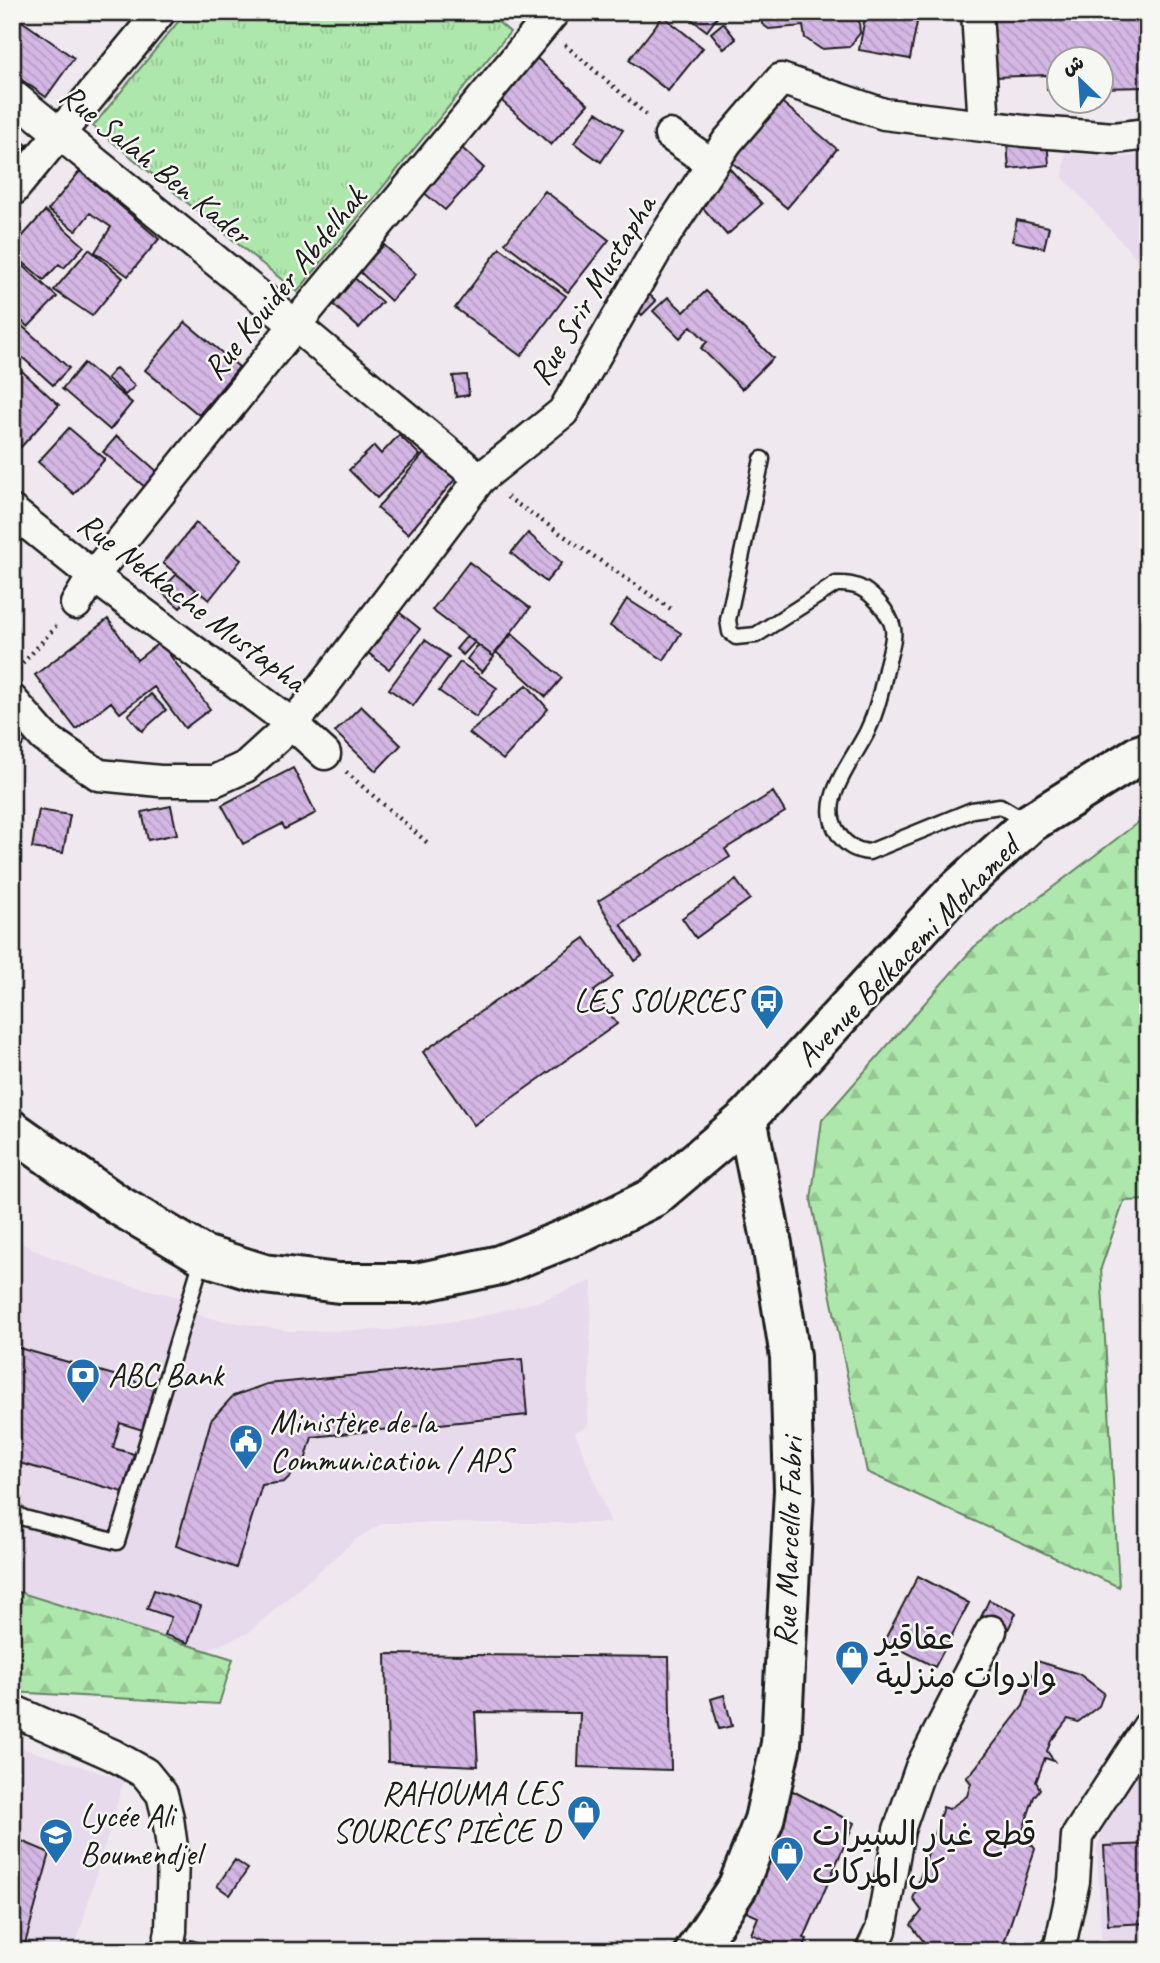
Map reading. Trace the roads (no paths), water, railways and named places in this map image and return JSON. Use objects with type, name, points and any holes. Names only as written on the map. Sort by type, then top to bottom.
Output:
[{"type":"main road","name":"Avenue Belkacemi Mohamed","points":[[12,1130],[118,1205],[203,1255],[264,1274],[339,1283],[416,1283],[500,1265],[585,1231],[654,1197],[747,1118],[950,896],[1030,823],[1148,752]]},
{"type":"main road","name":"Rue Marcello Fabri","points":[[695,1951],[738,1886],[764,1820],[781,1744],[794,1490],[790,1357],[772,1244],[747,1118]]},
{"type":"street","points":[[12,191],[160,12]]},
{"type":"street","points":[[977,12],[984,126]]},
{"type":"street","name":"Rue Kouider Abdelhak","points":[[76,604],[93,576],[541,17]]},
{"type":"street","name":"Rue Srir Mustapha","points":[[12,700],[44,737],[99,775],[160,781],[214,781],[245,767],[292,724],[480,479],[563,412],[664,237],[727,142],[781,79],[884,114],[1114,138],[1148,134]]},
{"type":"street","name":"Rue Salah Ben Kader","points":[[12,95],[480,479]]},
{"type":"street","points":[[670,135],[712,164]]},
{"type":"street","name":"Rue Nekkache Mustapha","points":[[12,511],[93,576],[292,724],[325,754]]},
{"type":"street","points":[[871,1951],[881,1930],[899,1830],[921,1767],[991,1631]]},
{"type":"street","points":[[12,1710],[113,1755],[145,1773],[162,1794],[169,1818],[173,1855],[171,1931],[167,1951]]},
{"type":"street","points":[[1056,1951],[1074,1881],[1077,1836],[1148,1727]]},
{"type":"lane","points":[[762,458],[728,620],[730,632],[736,637],[756,635],[836,584],[851,583],[873,596],[893,624],[895,638],[882,691],[868,729],[833,796],[830,815],[837,831],[846,843],[859,851],[869,852],[972,810],[1000,806],[1030,823]]},
{"type":"lane","points":[[12,1511],[24,1518],[117,1542],[203,1255]]},
{"type":"place","name":"LES SOURCES","points":[[767,1031]]},
{"type":"place","name":"ABC Bank","points":[[83,1405]]},
{"type":"place","name":"Ministère de la Communication / APS","points":[[246,1471]]},
{"type":"place","name":"عقاقير وادوات منزلية","points":[[852,1687]]},
{"type":"place","name":"RAHOUMA LES SOURCES PIÈCE D","points":[[584,1842]]},
{"type":"place","name":"Lycée Ali Boumendjel","points":[[56,1865]]},
{"type":"place","name":"قطع غيار السيرات كل المركات","points":[[787,1883]]}]
